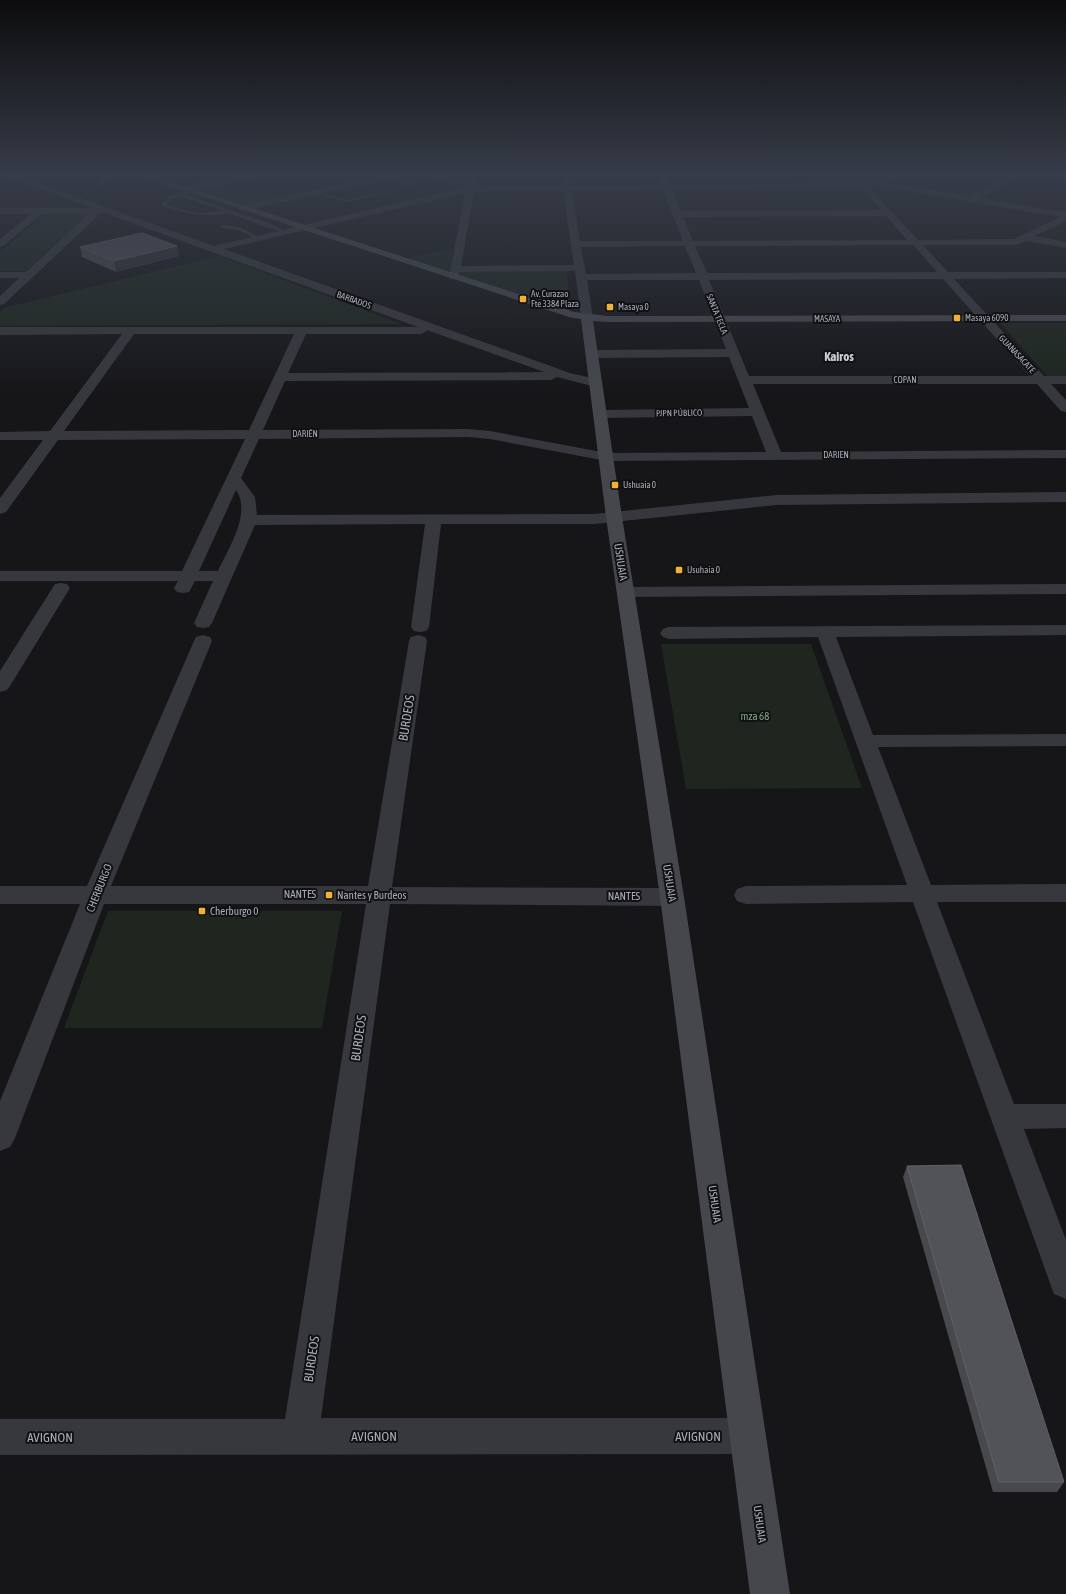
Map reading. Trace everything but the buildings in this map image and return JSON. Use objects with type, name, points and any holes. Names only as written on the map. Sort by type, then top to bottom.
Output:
[{"type":"street","points":[[0,302],[59,246]]},
{"type":"street","name":"BARBADOS","points":[[204,246],[566,376],[596,383]]},
{"type":"street","points":[[212,249],[223,246]]},
{"type":"street","name":"MASAYA","points":[[365,246],[455,273],[573,315],[587,318],[1066,318]]},
{"type":"street","points":[[460,246],[455,273],[580,273],[703,277],[1066,276]]},
{"type":"street","name":"USHUAIA","points":[[576,246],[607,457],[614,517],[672,896],[770,1594]]},
{"type":"street","name":"SANTA TECLA","points":[[690,246],[774,455]]},
{"type":"street","name":"GUANASACATE","points":[[919,246],[1066,408]]},
{"type":"street","points":[[0,275],[27,275]]},
{"type":"street","points":[[0,510],[131,330]]},
{"type":"street","points":[[186,582],[302,330]]},
{"type":"street","points":[[0,331],[436,330]]},
{"type":"street","points":[[592,354],[733,353]]},
{"type":"street","points":[[280,377],[566,376]]},
{"type":"street","name":"COPAN","points":[[744,380],[1066,380]]},
{"type":"street","name":"PJPN PÚBLICO","points":[[601,414],[757,412]]},
{"type":"street","name":"DARIÉN","points":[[0,436],[481,433],[607,457]]},
{"type":"street","name":"DARIEN","points":[[607,457],[1066,454]]},
{"type":"street","points":[[234,479],[245,490],[250,504],[249,520],[614,517],[777,500],[1066,497]]},
{"type":"street","name":"BURDEOS","points":[[300,1436],[378,894],[419,634],[434,519]]},
{"type":"street","name":"CHERBURGO","points":[[2,1126],[203,632],[221,582],[249,520]]},
{"type":"street","points":[[0,576],[221,582]]},
{"type":"street","points":[[0,588],[61,588],[186,582]]},
{"type":"street","points":[[0,686],[61,588]]},
{"type":"street","points":[[626,592],[1066,589]]},
{"type":"street","points":[[669,633],[1066,630]]},
{"type":"street","points":[[825,632],[1066,1283]]},
{"type":"street","points":[[865,741],[1066,740]]},
{"type":"street","points":[[746,895],[1066,893]]},
{"type":"street","name":"NANTES","points":[[0,895],[378,894],[672,896]]},
{"type":"street","points":[[1004,1117],[1066,1116]]},
{"type":"street","name":"AVIGNON","points":[[0,1437],[747,1436]]},
{"type":"green space","points":[[6,246],[52,246],[26,271],[0,271],[0,252]]},
{"type":"green space","points":[[453,248],[451,273],[405,258]]},
{"type":"green space","points":[[219,256],[402,324],[0,326],[0,312],[3,308]]},
{"type":"green space","points":[[567,271],[570,313],[461,276],[461,272]]},
{"type":"green space","points":[[1000,323],[1066,323],[1066,376],[1047,376]]},
{"type":"green space","name":"mza 68","points":[[661,644],[811,644],[862,788],[686,789]]},
{"type":"green space","points":[[108,911],[342,911],[322,1028],[64,1028]]},
{"type":"place","name":"Av. Curazao Fte 3384 Plaza","points":[[523,299]]},
{"type":"place","name":"Masaya 0","points":[[610,307]]},
{"type":"place","name":"Masaya 6090","points":[[957,318]]},
{"type":"place","name":"Ushuaia 0","points":[[615,485]]},
{"type":"place","name":"Usuhaia 0","points":[[679,570]]},
{"type":"place","name":"Nantes y Burdeos","points":[[329,895]]},
{"type":"place","name":"Cherburgo 0","points":[[202,911]]},
{"type":"district","name":"Kairos","points":[[839,356]]}]
